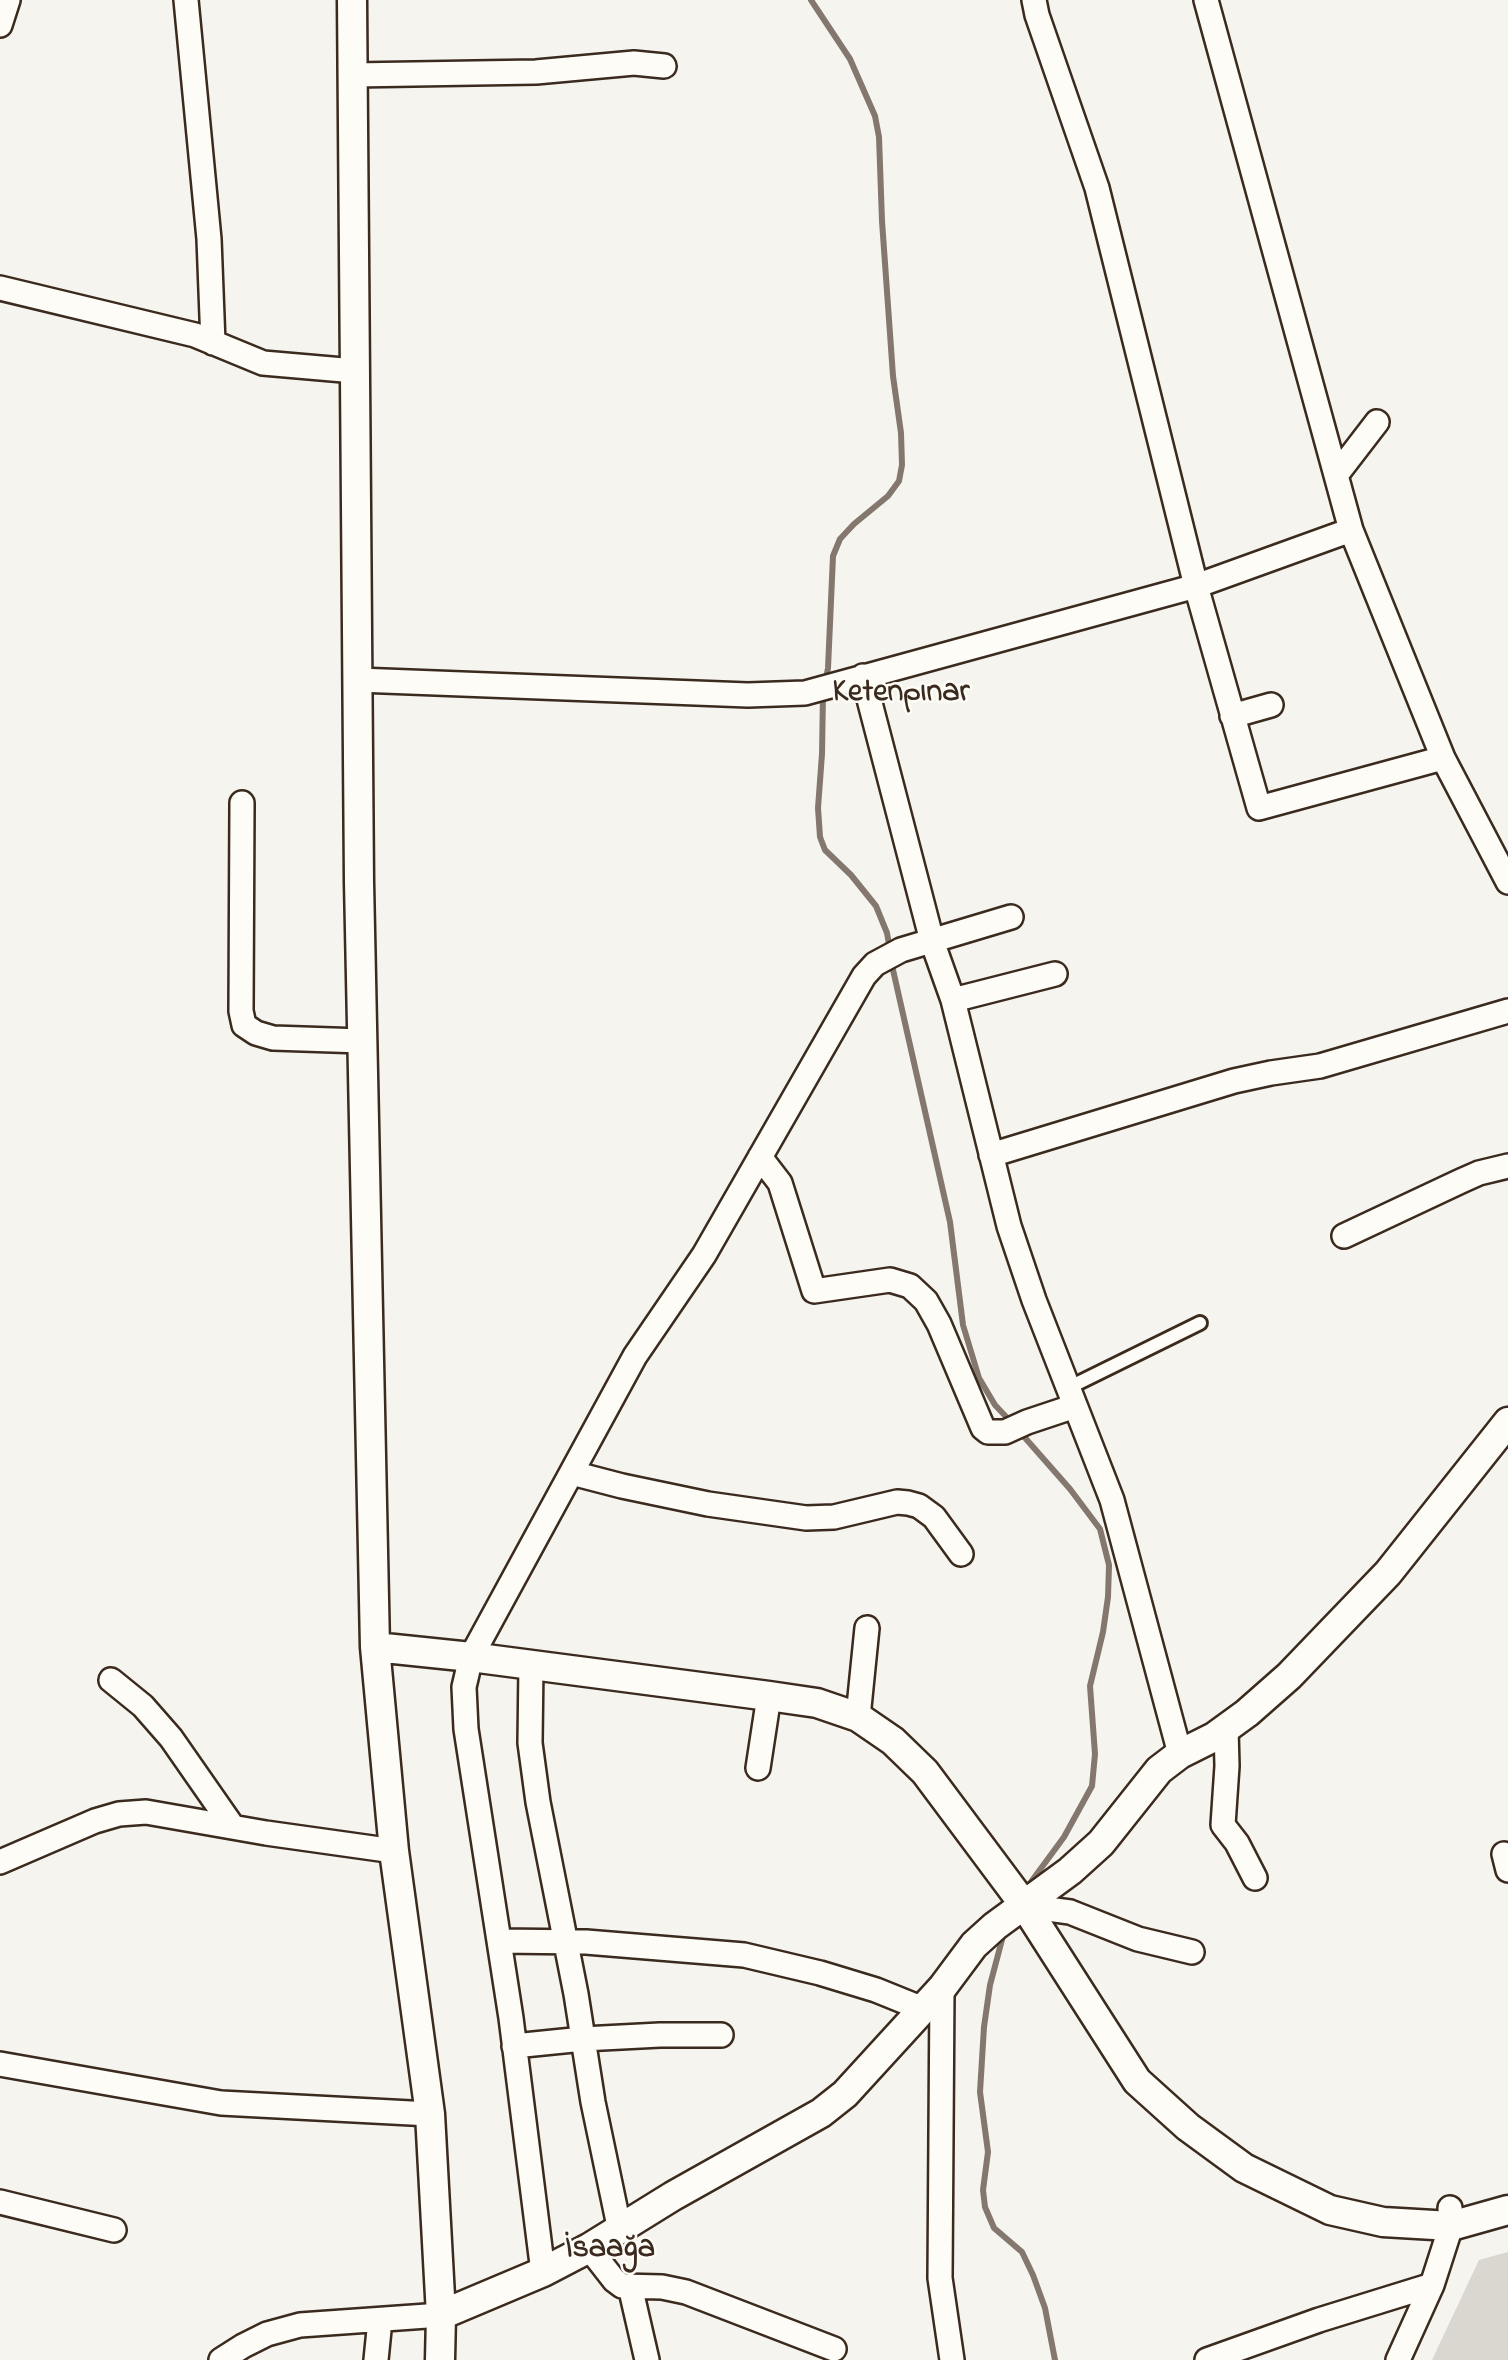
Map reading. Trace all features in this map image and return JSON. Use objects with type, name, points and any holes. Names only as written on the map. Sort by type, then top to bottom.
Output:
[{"type":"street","points":[[0,25],[8,0]]},
{"type":"street","points":[[186,0],[209,239],[213,342]]},
{"type":"street","points":[[352,0],[362,1041],[375,1647],[394,1851],[430,2114],[441,2315],[440,2360]]},
{"type":"street","points":[[1034,0],[1097,188],[1196,586],[1258,808],[1443,758]]},
{"type":"street","points":[[1206,0],[1352,530],[1443,758],[1508,882]]},
{"type":"street","points":[[353,75],[536,72],[634,63],[664,66]]},
{"type":"street","points":[[0,288],[195,335],[263,363],[355,371]]},
{"type":"street","points":[[1336,474],[1377,422]]},
{"type":"street","points":[[358,680],[748,695],[804,693],[1196,586],[1352,530]]},
{"type":"street","points":[[863,676],[932,941],[953,1000],[1009,1227],[1034,1300],[1112,1500],[1180,1754]]},
{"type":"street","points":[[1232,716],[1271,705]]},
{"type":"street","points":[[242,803],[241,1011],[244,1025],[256,1034],[273,1038],[362,1041]]},
{"type":"street","points":[[543,2272],[514,2046],[466,1729],[464,1687],[471,1657],[635,1356],[704,1255],[864,976],[875,964],[901,950],[1012,916]]},
{"type":"street","points":[[953,1000],[1055,974]]},
{"type":"street","points":[[991,1155],[1234,1081],[1320,1066],[1508,1011]]},
{"type":"street","points":[[760,1157],[780,1183],[814,1291],[890,1280],[910,1286],[926,1301],[939,1324],[988,1432],[1005,1432],[1072,1397]]},
{"type":"street","points":[[1344,1236],[1479,1173],[1508,1166]]},
{"type":"street","points":[[221,2360],[267,2334],[300,2325],[441,2315],[543,2272],[589,2248],[673,2196],[821,2113],[845,2094],[942,1988],[974,1945],[995,1926],[1070,1871],[1101,1843],[1159,1770],[1247,1713],[1289,1676],[1388,1573],[1508,1422]]},
{"type":"street","points":[[572,1472],[622,1486],[708,1504],[806,1518],[834,1517],[897,1502],[908,1503],[919,1506],[934,1517],[961,1554]]},
{"type":"street","points":[[858,1717],[867,1628]]},
{"type":"street","points":[[375,1647],[769,1696],[817,1703],[858,1717],[893,1741],[925,1772],[1025,1906],[1137,2081],[1188,2127],[1244,2168],[1330,2210],[1388,2211],[1450,2217],[1508,2210]]},
{"type":"street","points":[[531,1665],[530,1743],[538,1802],[566,1941],[593,2102],[620,2231]]},
{"type":"street","points":[[111,1680],[142,1706],[171,1738],[233,1827]]},
{"type":"street","points":[[758,1768],[769,1696]]},
{"type":"street","points":[[1226,1728],[1227,1766],[1223,1825],[1237,1843],[1255,1878]]},
{"type":"street","points":[[0,1862],[95,1821],[119,1814],[146,1812],[394,1851]]},
{"type":"street","points":[[1025,1906],[1070,1912],[1138,1939],[1192,1952]]},
{"type":"street","points":[[499,1941],[566,1941],[744,1955],[820,1973],[923,2008]]},
{"type":"street","points":[[942,1988],[940,2278],[952,2360]]},
{"type":"street","points":[[514,2046],[583,2039],[721,2035]]},
{"type":"street","points":[[0,2064],[221,2103],[430,2114]]},
{"type":"street","points":[[1450,2217],[1508,2190]]},
{"type":"street","points":[[0,2202],[114,2230]]},
{"type":"street","points":[[1398,2360],[1432,2285],[1450,2217]]},
{"type":"street","points":[[589,2248],[614,2280],[622,2286],[662,2287],[685,2292],[834,2349]]},
{"type":"street","points":[[1207,2360],[1319,2320],[1432,2285]]},
{"type":"street","points":[[630,2286],[647,2360]]},
{"type":"street","points":[[376,2360],[380,2320]]},
{"type":"lane","points":[[1072,1397],[1200,1323]]},
{"type":"shaded area","points":[[1508,2252],[1508,2360],[1432,2360],[1479,2260]]},
{"type":"waterway","points":[[811,0],[850,59],[875,116],[879,137],[882,221],[902,465],[899,481],[888,496],[840,539],[833,556],[825,684]]},
{"type":"waterway","points":[[823,694],[818,808],[820,837],[825,850],[851,875],[876,906],[887,933],[890,950]]},
{"type":"waterway","points":[[891,961],[950,1222],[963,1325],[979,1378],[995,1405],[1012,1423]]},
{"type":"waterway","points":[[1019,1431],[1070,1489],[1100,1529],[1109,1565],[1103,1632],[1090,1686],[1095,1754],[1092,1786],[1064,1837],[1028,1886]]},
{"type":"waterway","points":[[1003,1936],[990,1985],[984,2027],[980,2092],[988,2152],[983,2190],[985,2207],[994,2228],[1022,2252],[1033,2275],[1045,2308],[1055,2360]]},
{"type":"district","name":"Ketenpınar","points":[[901,695]]},
{"type":"district","name":"İsaağa","points":[[610,2251]]}]
